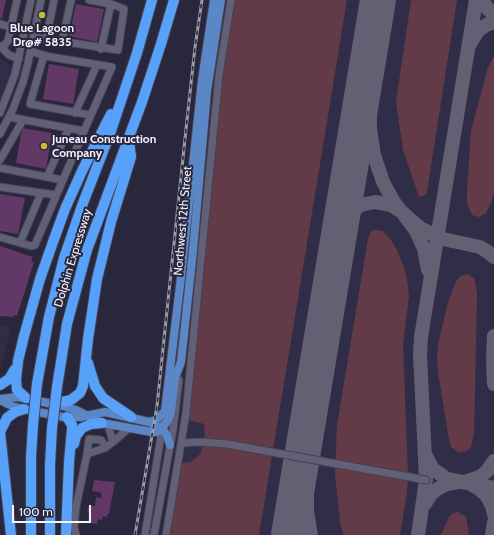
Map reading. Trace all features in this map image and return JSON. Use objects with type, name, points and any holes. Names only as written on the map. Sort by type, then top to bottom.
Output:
[{"type":"highway","name":"Dolphin Expressway","points":[[31,535],[31,464],[33,425],[37,384],[49,317],[64,258],[76,220],[111,131],[152,0]]},
{"type":"highway","name":"Dolphin Expressway","points":[[50,535],[50,465],[52,428],[56,387],[67,324],[79,275],[94,228],[129,138],[159,51],[174,0]]},
{"type":"highway","points":[[26,398],[16,387],[18,361],[40,279],[61,220],[82,171],[125,88]]},
{"type":"highway","points":[[54,404],[70,400],[80,392],[84,380],[97,279],[113,215],[131,156],[129,138]]},
{"type":"highway","points":[[86,356],[92,378],[99,392],[109,403],[130,417]]},
{"type":"highway","points":[[0,385],[9,379],[18,361]]},
{"type":"highway","points":[[11,535],[0,432],[7,418],[15,412],[24,409]]},
{"type":"highway","points":[[66,535],[72,429],[72,425],[67,417]]},
{"type":"highway","points":[[70,451],[75,442],[76,436],[82,428],[91,424],[105,424]]},
{"type":"main road","name":"Northwest 12th Street","points":[[165,411],[202,80],[214,0]]},
{"type":"main road","name":"Northwest 12th Street","points":[[181,362],[207,91],[221,0]]},
{"type":"main road","points":[[0,399],[11,397],[26,398],[72,408],[105,424],[157,432],[162,429],[170,414],[175,378],[181,362]]},
{"type":"main road","points":[[0,399],[11,406],[67,417],[86,416],[105,412],[149,422],[162,429],[167,436],[170,445]]},
{"type":"main road","points":[[149,422],[156,420],[165,411]]},
{"type":"street","points":[[17,0],[8,41],[1,47],[9,55],[19,59]]},
{"type":"street","points":[[0,113],[11,88],[19,59],[31,0]]},
{"type":"street","points":[[0,134],[10,117],[24,77],[34,38],[41,0]]},
{"type":"street","points":[[46,40],[54,0]]},
{"type":"street","points":[[62,42],[71,0]]},
{"type":"street","points":[[34,38],[101,49],[118,50],[124,9],[111,4],[89,0]]},
{"type":"street","points":[[166,535],[182,443],[189,391],[218,75],[231,0]]},
{"type":"street","points":[[101,49],[111,4]]},
{"type":"street","points":[[0,24],[11,27]]},
{"type":"street","points":[[0,237],[30,246],[35,245],[112,67],[44,56],[31,51]]},
{"type":"street","points":[[30,104],[44,56]]},
{"type":"street","points":[[75,112],[97,65]]},
{"type":"street","points":[[16,102],[90,115]]},
{"type":"street","points":[[10,117],[84,130]]},
{"type":"street","points":[[0,160],[23,120]]},
{"type":"street","points":[[47,176],[69,128]]},
{"type":"street","points":[[0,168],[63,180]]},
{"type":"street","points":[[0,187],[56,195]]},
{"type":"street","points":[[20,243],[41,192]]},
{"type":"street","name":"Northwest 12th Street","points":[[154,535],[170,445],[181,362]]},
{"type":"street","name":"Northwest 12th Street","points":[[145,535],[165,411]]},
{"type":"street","points":[[105,424],[113,442]]},
{"type":"street","points":[[87,454],[105,448],[129,428]]},
{"type":"street","points":[[76,535],[74,527],[76,507],[89,439],[101,440],[104,443],[105,448]]},
{"type":"street","points":[[182,443],[203,442],[227,444],[426,480]]},
{"type":"shaded area","points":[[229,0],[494,0],[494,535],[162,535],[183,411]]},
{"type":"shaded area","points":[[234,0],[347,0],[273,450],[205,440],[204,424],[188,420],[221,75]]},
{"type":"shaded area","points":[[411,0],[457,0],[427,192],[424,196],[419,197],[403,150],[396,102]]},
{"type":"shaded area","points":[[494,56],[494,193],[486,213],[479,217],[472,215],[467,204],[471,131],[488,67]]},
{"type":"shaded area","points":[[0,57],[12,68],[0,101]]},
{"type":"shaded area","points":[[374,230],[383,231],[391,240],[397,250],[406,273],[408,286],[409,296],[403,344],[408,475],[407,492],[400,535],[343,535],[340,522],[335,473],[337,425],[368,239],[371,232]]},
{"type":"shaded area","points":[[467,274],[474,278],[477,293],[474,433],[471,447],[467,451],[458,452],[451,447],[449,440],[437,358],[438,345],[448,302],[458,278]]},
{"type":"shaded area","points":[[0,325],[11,327],[0,370]]},
{"type":"shaded area","points":[[203,445],[225,446],[272,456],[259,535],[169,535],[181,463],[191,462],[195,459],[200,454]]},
{"type":"shaded area","points":[[458,512],[466,517],[469,535],[441,535],[449,517],[453,513]]},
{"type":"building","points":[[0,0],[6,0],[2,19],[0,18]]},
{"type":"building","points":[[76,4],[104,9],[97,42],[69,36]]},
{"type":"building","points":[[49,64],[79,69],[73,104],[43,99]]},
{"type":"building","points":[[22,128],[52,133],[46,169],[16,163]]},
{"type":"building","points":[[0,194],[25,198],[18,234],[0,231]]},
{"type":"building","points":[[0,246],[33,257],[31,261],[34,262],[17,316],[14,315],[13,317],[0,316]]},
{"type":"building","points":[[94,480],[115,482],[109,514],[107,514],[107,517],[103,516],[102,520],[98,519],[97,524],[88,523],[89,513],[87,513],[89,505],[95,506],[96,497],[101,498],[102,493],[92,491]]},
{"type":"taxiway","points":[[379,0],[371,76],[370,129],[374,155],[383,182],[394,202],[402,212],[420,228],[443,239],[480,247],[494,257]]},
{"type":"taxiway","points":[[418,535],[426,480],[420,355],[421,337],[476,0]]},
{"type":"taxiway","points":[[482,0],[494,15]]},
{"type":"taxiway","points":[[470,44],[478,31],[486,25],[494,22]]},
{"type":"taxiway","points":[[339,233],[347,217],[361,205],[375,202],[391,205],[402,212],[416,231],[424,249],[428,270]]},
{"type":"taxiway","points":[[494,336],[494,384]]},
{"type":"taxiway","points":[[311,535],[307,511],[307,472],[319,359]]},
{"type":"taxiway","points":[[426,456],[433,469],[447,479],[494,488]]},
{"type":"taxiway","points":[[464,482],[480,477],[487,471],[494,461]]},
{"type":"taxiway","points":[[425,504],[431,494],[439,488],[447,484],[459,482]]},
{"type":"taxiway","points":[[472,485],[487,496],[494,514]]},
{"type":"taxiway","points":[[492,535],[494,522]]},
{"type":"runway","points":[[289,535],[378,0]]},
{"type":"railway","points":[[135,535],[157,406],[195,47],[202,0]]},
{"type":"place","name":"Blue Lagoon Dr@# 5835","points":[[42,15]]},
{"type":"place","name":"Juneau Construction Company","points":[[44,146]]}]
